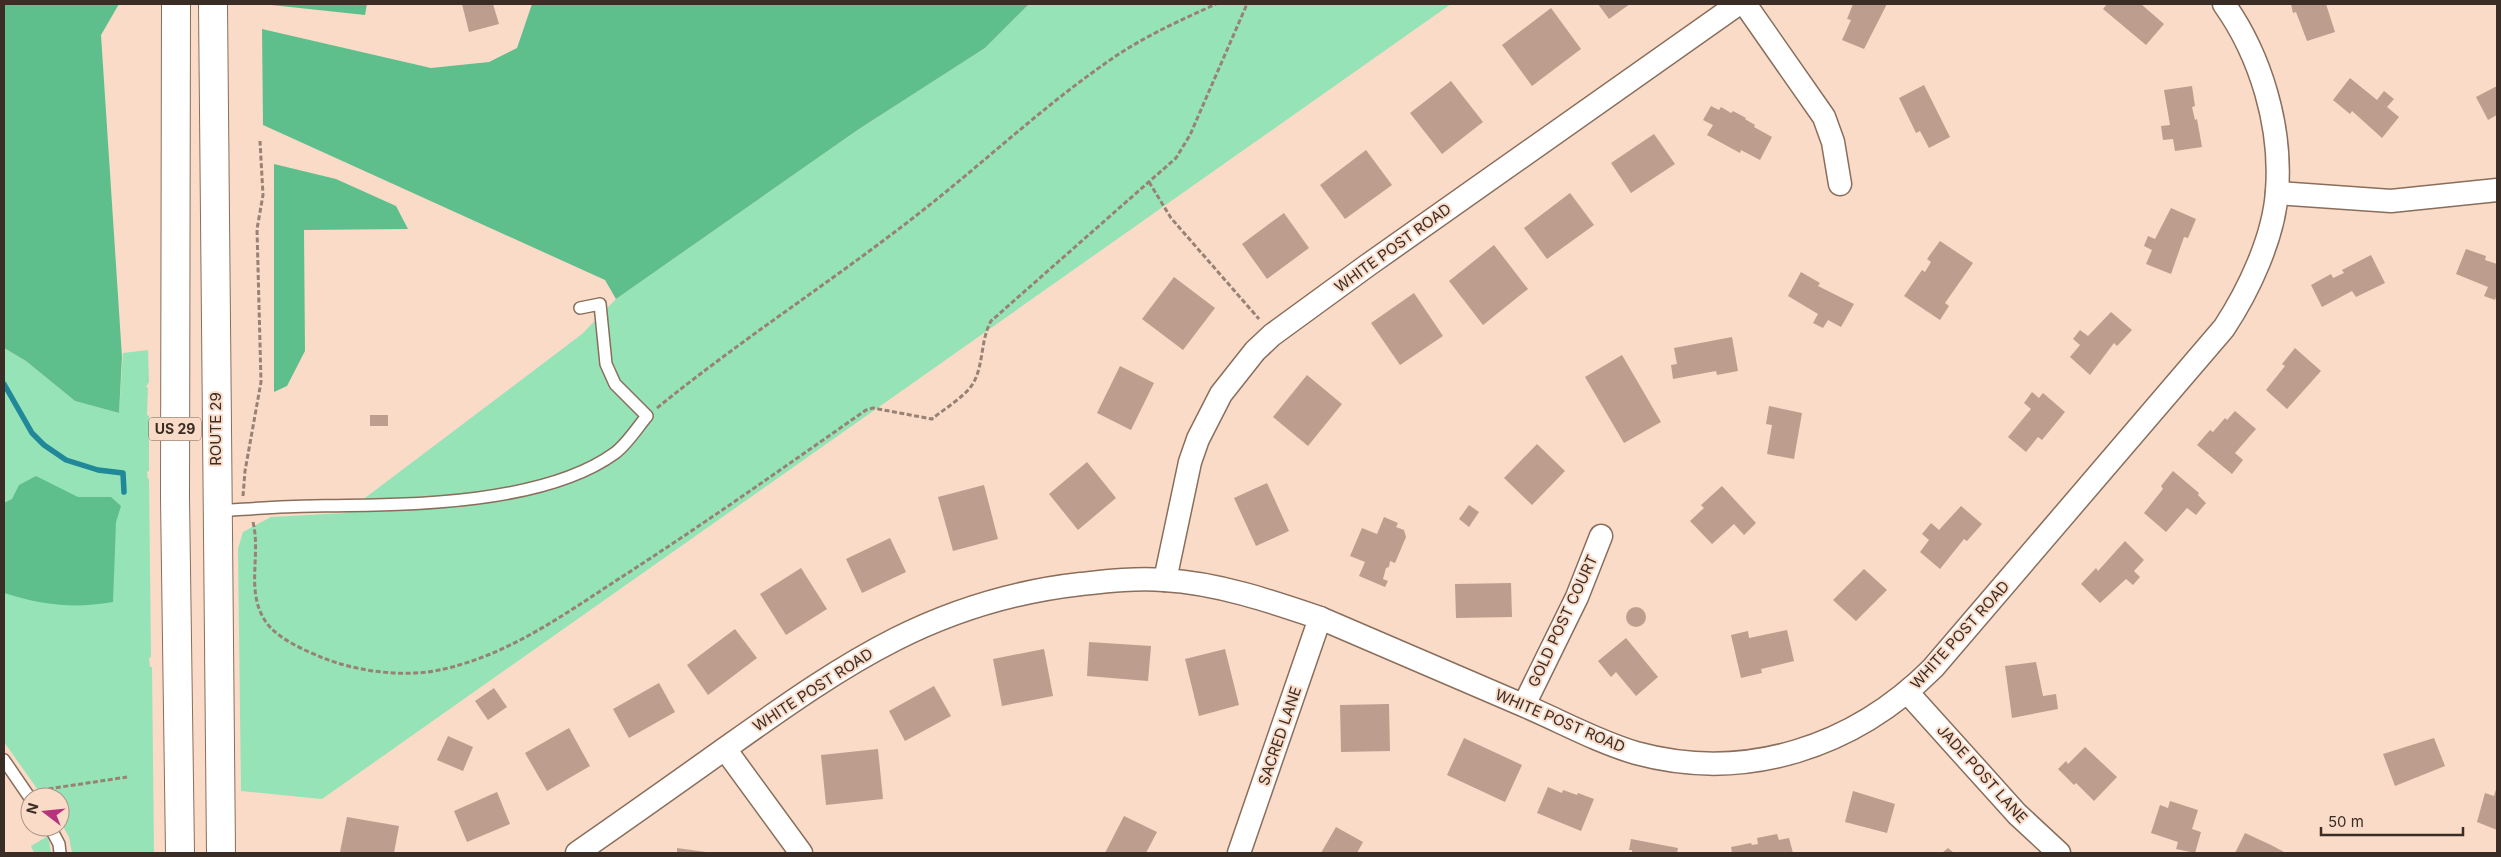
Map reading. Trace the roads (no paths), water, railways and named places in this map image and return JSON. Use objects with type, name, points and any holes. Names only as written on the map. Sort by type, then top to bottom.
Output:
[{"type":"main road","name":"US 29","points":[[176,4],[175,498],[180,853]]},
{"type":"main road","name":"ROUTE 29","points":[[211,4],[221,853]]},
{"type":"street","name":"WHITE POST ROAD","points":[[1165,580],[1190,462],[1198,440],[1221,394],[1237,372],[1272,335],[1738,4]]},
{"type":"street","points":[[1745,4],[1824,117],[1833,142],[1840,184]]},
{"type":"street","name":"WHITE POST ROAD","points":[[577,853],[846,666],[897,637],[953,612],[998,598],[1048,588],[1119,580],[1165,580],[1237,593],[1320,618],[1524,705],[1603,741],[1635,752],[1682,761],[1730,763],[1774,758],[1816,746],[1878,715],[1908,693],[1933,668],[2224,328],[2240,304],[2253,276],[2269,229],[2278,193],[2278,172],[2267,96],[2252,54],[2240,29],[2224,4]]},
{"type":"street","points":[[2278,193],[2391,201],[2497,190]]},
{"type":"street","name":"GOLD POST COURT","points":[[1524,705],[1577,597],[1601,536]]},
{"type":"street","name":"SACRED LANE","points":[[1239,853],[1320,618]]},
{"type":"street","name":"JADE POST LANE","points":[[1908,693],[2017,814],[2059,853]]},
{"type":"street","points":[[725,749],[801,853]]},
{"type":"lane","points":[[216,511],[314,506],[348,507],[454,500],[532,489],[568,478],[616,453],[647,416],[615,384],[606,364],[600,304],[580,308]]},
{"type":"lane","points":[[4,760],[23,787]]},
{"type":"lane","points":[[55,837],[59,844],[60,853]]},
{"type":"waterway","points":[[4,384],[32,433],[44,445],[66,460],[98,470],[123,473],[124,492]]}]
